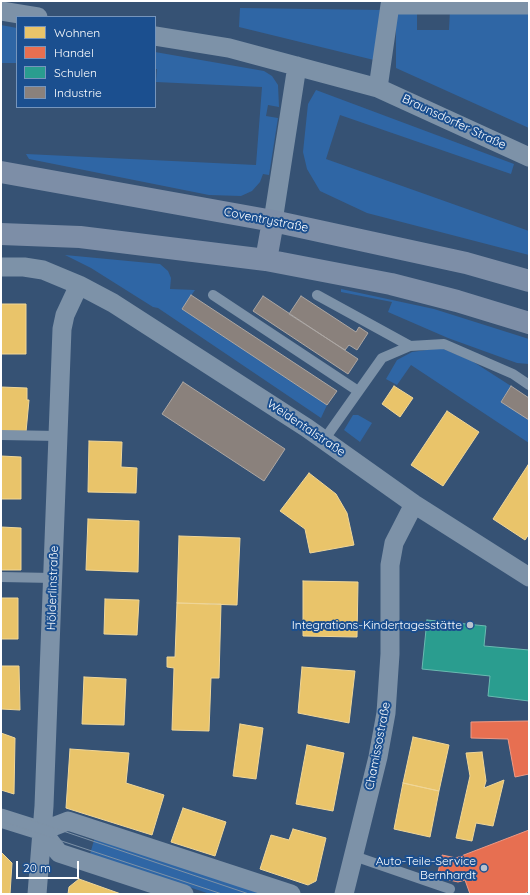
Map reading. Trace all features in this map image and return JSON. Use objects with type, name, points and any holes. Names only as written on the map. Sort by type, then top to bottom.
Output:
[{"type":"main road","name":"Coventrystraße","points":[[1,172],[273,221],[466,263],[529,281]]},
{"type":"main road","points":[[266,260],[273,221]]},
{"type":"main road","points":[[1,234],[80,237],[266,260],[391,284],[457,301],[529,323]]},
{"type":"street","points":[[378,88],[390,5],[529,5]]},
{"type":"street","points":[[1,11],[32,16]]},
{"type":"street","name":"Braunsdorfer Straße","points":[[156,36],[229,48],[378,88],[529,157]]},
{"type":"street","points":[[273,221],[297,66]]},
{"type":"street","name":"Weidentalstraße","points":[[1,267],[24,267],[43,270],[79,285],[113,303],[165,335],[324,440],[414,504],[529,577]]},
{"type":"street","name":"Hölderlinstraße","points":[[37,894],[42,831],[62,329],[65,315],[79,285]]},
{"type":"street","name":"Chamissostraße","points":[[344,894],[386,713],[390,654],[390,565],[394,543],[414,504]]},
{"type":"street","points":[[1,818],[42,831],[59,853],[184,894]]},
{"type":"street","points":[[42,831],[68,821],[291,894]]},
{"type":"lane","points":[[213,295],[358,391]]},
{"type":"lane","points":[[317,295],[410,346]]},
{"type":"lane","points":[[324,440],[382,358],[410,346],[444,344],[513,374],[529,385]]},
{"type":"lane","points":[[1,435],[58,436]]},
{"type":"lane","points":[[1,577],[53,578]]},
{"type":"lane","points":[[354,856],[450,889]]},
{"type":"shaded area","points":[[240,8],[382,10],[378,61],[239,27]]},
{"type":"shaded area","points":[[396,10],[417,10],[417,30],[449,30],[450,10],[529,10],[529,128],[396,68]]},
{"type":"shaded area","points":[[1,25],[16,28],[16,63],[1,63]]},
{"type":"shaded area","points":[[156,52],[264,71],[272,76],[278,85],[279,107],[268,105],[266,116],[278,118],[269,175],[263,174],[260,182],[252,191],[241,196],[209,195],[29,159],[26,154],[256,165],[262,87],[156,82]]},
{"type":"shaded area","points":[[316,90],[514,164],[511,174],[340,115],[326,159],[529,231],[529,255],[367,213],[320,191],[307,169],[303,152],[308,104]]},
{"type":"shaded area","points":[[65,255],[160,264],[168,271],[171,278],[170,289],[195,290],[182,309],[327,405],[321,418],[158,308],[153,307],[91,268]]},
{"type":"shaded area","points":[[341,289],[434,309],[529,339],[529,364],[517,363],[448,338],[388,312],[392,302],[341,292]]},
{"type":"shaded area","points":[[441,348],[472,361],[511,386],[501,401],[529,420],[529,443],[411,365],[397,385],[386,379],[397,360],[412,352]]},
{"type":"shaded area","points":[[353,415],[358,415],[372,423],[360,442],[344,430]]},
{"type":"shaded area","points":[[95,837],[265,894],[210,894],[90,854]]},
{"type":"building: Wohnen","points":[[1,304],[26,304],[26,354],[1,354]]},
{"type":"building: Wohnen","points":[[394,386],[413,398],[400,417],[382,404]]},
{"type":"building: Wohnen","points":[[1,387],[27,388],[27,400],[29,400],[26,432],[1,431]]},
{"type":"building: Wohnen","points":[[447,411],[479,432],[443,486],[411,465]]},
{"type":"building: Wohnen","points":[[89,441],[122,442],[121,467],[137,468],[136,493],[88,492]]},
{"type":"building: Wohnen","points":[[1,456],[21,457],[21,499],[1,499]]},
{"type":"building: Wohnen","points":[[528,465],[529,534],[525,540],[493,519]]},
{"type":"building: Wohnen","points":[[309,473],[336,494],[347,513],[354,545],[310,553],[305,529],[280,511]]},
{"type":"building: Wohnen","points":[[88,519],[139,521],[138,572],[86,570]]},
{"type":"building: Wohnen","points":[[1,527],[21,528],[21,570],[1,570]]},
{"type":"building: Wohnen","points":[[179,536],[240,538],[237,605],[177,603]]},
{"type":"building: Wohnen","points":[[303,581],[358,582],[357,637],[303,636]]},
{"type":"building: Wohnen","points":[[1,598],[18,598],[18,639],[1,639]]},
{"type":"building: Wohnen","points":[[105,599],[139,600],[137,635],[104,634]]},
{"type":"building: Wohnen","points":[[177,603],[221,604],[219,678],[211,678],[209,731],[172,730],[174,668],[167,667],[167,657],[175,657]]},
{"type":"building: Wohnen","points":[[1,666],[19,666],[20,710],[1,709]]},
{"type":"building: Wohnen","points":[[302,667],[355,671],[349,723],[298,713]]},
{"type":"building: Wohnen","points":[[84,677],[126,679],[124,725],[82,724]]},
{"type":"building: Wohnen","points":[[240,724],[263,728],[256,779],[233,776]]},
{"type":"building: Wohnen","points":[[1,733],[15,738],[14,794],[1,790]]},
{"type":"building: Wohnen","points":[[413,737],[449,745],[439,791],[403,783]]},
{"type":"building: Wohnen","points":[[307,745],[344,753],[333,811],[296,804]]},
{"type":"building: Wohnen","points":[[70,749],[129,753],[126,783],[164,795],[152,835],[66,808]]},
{"type":"building: Wohnen","points":[[482,752],[486,781],[484,788],[504,780],[493,826],[476,823],[472,841],[456,838],[470,776],[466,753]]},
{"type":"building: Wohnen","points":[[403,783],[439,791],[430,837],[394,829]]},
{"type":"building: Wohnen","points":[[183,808],[226,822],[215,856],[171,842]]},
{"type":"building: Wohnen","points":[[293,829],[326,838],[316,881],[308,885],[260,869],[271,835],[289,840]]},
{"type":"building: Wohnen","points":[[1,852],[12,863],[10,894],[1,894]]},
{"type":"building: Wohnen","points":[[79,879],[121,894],[68,894],[69,887]]},
{"type":"building: Handel","points":[[529,721],[529,774],[515,777],[508,739],[471,738],[471,722]]},
{"type":"building: Handel","name":"Auto-Teile-Service Bernhardt","points":[[529,830],[529,891],[524,894],[470,894],[465,880],[458,882],[437,877],[442,855],[456,858]]},
{"type":"building: Schulen","points":[[427,620],[486,626],[484,646],[529,650],[529,701],[488,696],[490,676],[422,669]]},
{"type":"building: Industrie","points":[[191,295],[337,391],[327,405],[182,309]]},
{"type":"building: Industrie","points":[[263,296],[358,359],[348,374],[253,311]]},
{"type":"building: Industrie","points":[[301,296],[356,332],[359,327],[368,333],[357,350],[349,345],[345,350],[289,314]]},
{"type":"building: Industrie","points":[[183,382],[285,449],[264,481],[162,414]]},
{"type":"building: Industrie","points":[[511,386],[529,398],[529,420],[501,402]]},
{"type":"tram line","points":[[1,810],[249,894]]},
{"type":"tram line","points":[[1,821],[222,894]]},
{"type":"place","name":"Integrations-Kindertagesstätte","points":[[470,625]]},
{"type":"place","name":"Auto-Teile-Service Bernhardt","points":[[484,868]]}]
